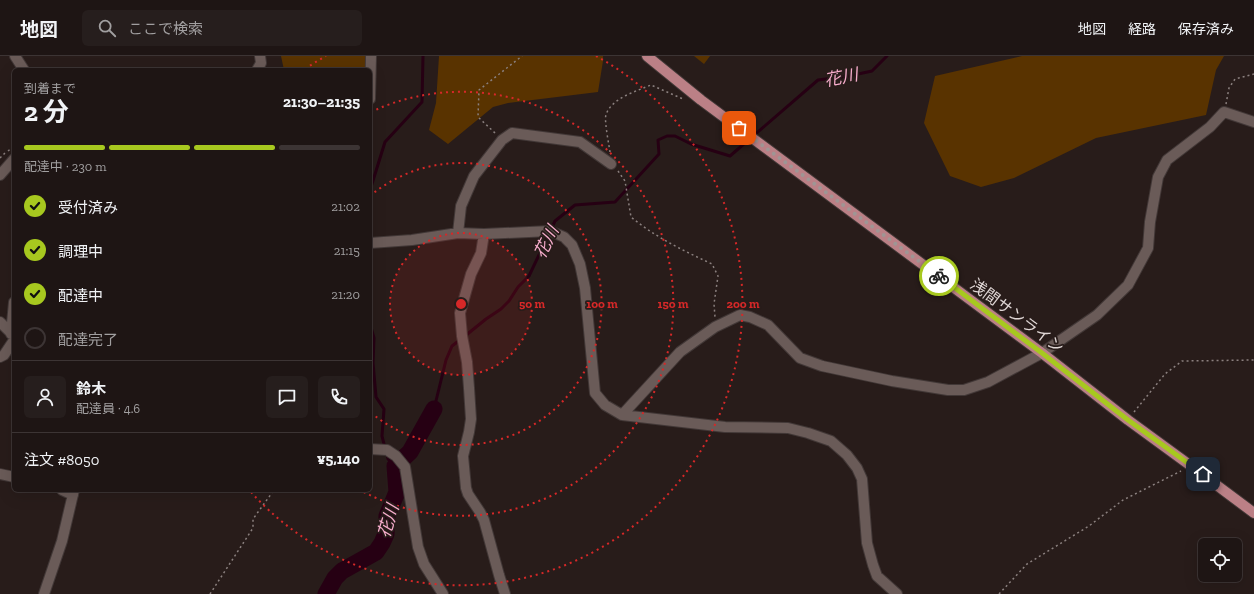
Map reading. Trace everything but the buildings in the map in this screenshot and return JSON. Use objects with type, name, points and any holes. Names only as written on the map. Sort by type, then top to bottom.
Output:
[{"type":"main road","name":"浅間サンライン","points":[[646,56],[701,100],[1042,353],[1128,420],[1254,513]]},
{"type":"street","points":[[15,56],[23,68]]},
{"type":"street","points":[[258,68],[261,63],[260,56]]},
{"type":"street","points":[[371,56],[371,68]]},
{"type":"street","points":[[622,415],[680,352],[715,327],[740,315],[750,317],[768,325],[800,358],[822,366],[892,381],[948,390],[964,390],[988,382],[1042,353],[1096,315],[1128,285],[1148,248],[1150,222],[1158,177],[1167,160],[1195,137],[1210,128],[1224,112],[1254,122]]},
{"type":"street","points":[[458,233],[462,206],[474,176],[502,140],[512,133],[580,142],[611,164]]},
{"type":"street","points":[[0,175],[12,161]]},
{"type":"street","points":[[372,243],[412,240],[458,233],[484,234],[550,231],[564,237],[572,245],[580,264],[585,288],[595,393],[604,404],[622,415],[725,427],[788,428],[808,433],[830,442],[847,455],[858,468],[862,479],[867,543],[872,564],[877,576],[897,594]]},
{"type":"street","points":[[484,234],[481,253],[471,274],[460,313],[462,336],[467,362],[471,418],[463,456],[466,488],[484,520],[498,575],[505,594]]},
{"type":"street","points":[[0,322],[12,336]]},
{"type":"street","points":[[0,357],[4,355],[12,339]]},
{"type":"street","points":[[372,449],[387,450],[396,456],[406,467],[418,547],[424,564],[443,594]]},
{"type":"street","points":[[0,474],[12,477]]},
{"type":"street","points":[[44,594],[62,541],[73,492]]},
{"type":"path","points":[[502,140],[478,117],[480,90],[522,56]]},
{"type":"path","points":[[1224,112],[1230,88],[1235,79],[1254,74]]},
{"type":"path","points":[[685,100],[651,84],[621,97],[610,107],[605,115],[611,164],[625,181],[631,217],[658,236],[712,264],[718,276],[714,304],[715,327]]},
{"type":"path","points":[[1128,420],[1165,374],[1182,361],[1254,360]]},
{"type":"path","points":[[999,594],[1027,564],[1089,526],[1123,500],[1192,466]]},
{"type":"path","points":[[210,594],[253,528],[253,519],[273,492]]},
{"type":"shaded area","points":[[281,56],[368,56],[367,68],[284,68]]},
{"type":"shaded area","points":[[439,56],[603,56],[603,61],[598,92],[508,103],[493,107],[448,144],[429,130],[436,103]]},
{"type":"shaded area","points":[[694,56],[710,56],[704,64]]},
{"type":"shaded area","points":[[1022,56],[1224,56],[1216,70],[1206,115],[1096,138],[1014,178],[981,187],[950,176],[924,123],[935,76]]},
{"type":"waterway","points":[[372,184],[385,142],[422,102],[423,56]]},
{"type":"waterway","name":"花川","points":[[465,336],[501,309],[509,301],[518,287],[529,276],[555,221],[575,205],[615,202],[659,154],[658,140],[667,136],[675,136],[691,144],[730,156],[818,80],[872,71],[887,56]]},
{"type":"waterway","points":[[372,331],[374,338],[373,363],[376,397],[384,409],[382,436],[385,448]]},
{"type":"waterway","name":"花川","points":[[434,409],[446,360],[452,346],[461,339]]},
{"type":"waterway","name":"花川","points":[[326,594],[335,578],[342,571],[376,552],[382,543],[386,534],[387,516],[397,492],[395,466],[410,452],[434,409]]},
{"type":"waterway","points":[[387,454],[388,459],[395,466]]},
{"type":"way so far","points":[[739,128],[939,276]]},
{"type":"route","points":[[939,276],[1128,420],[1203,474]]}]
